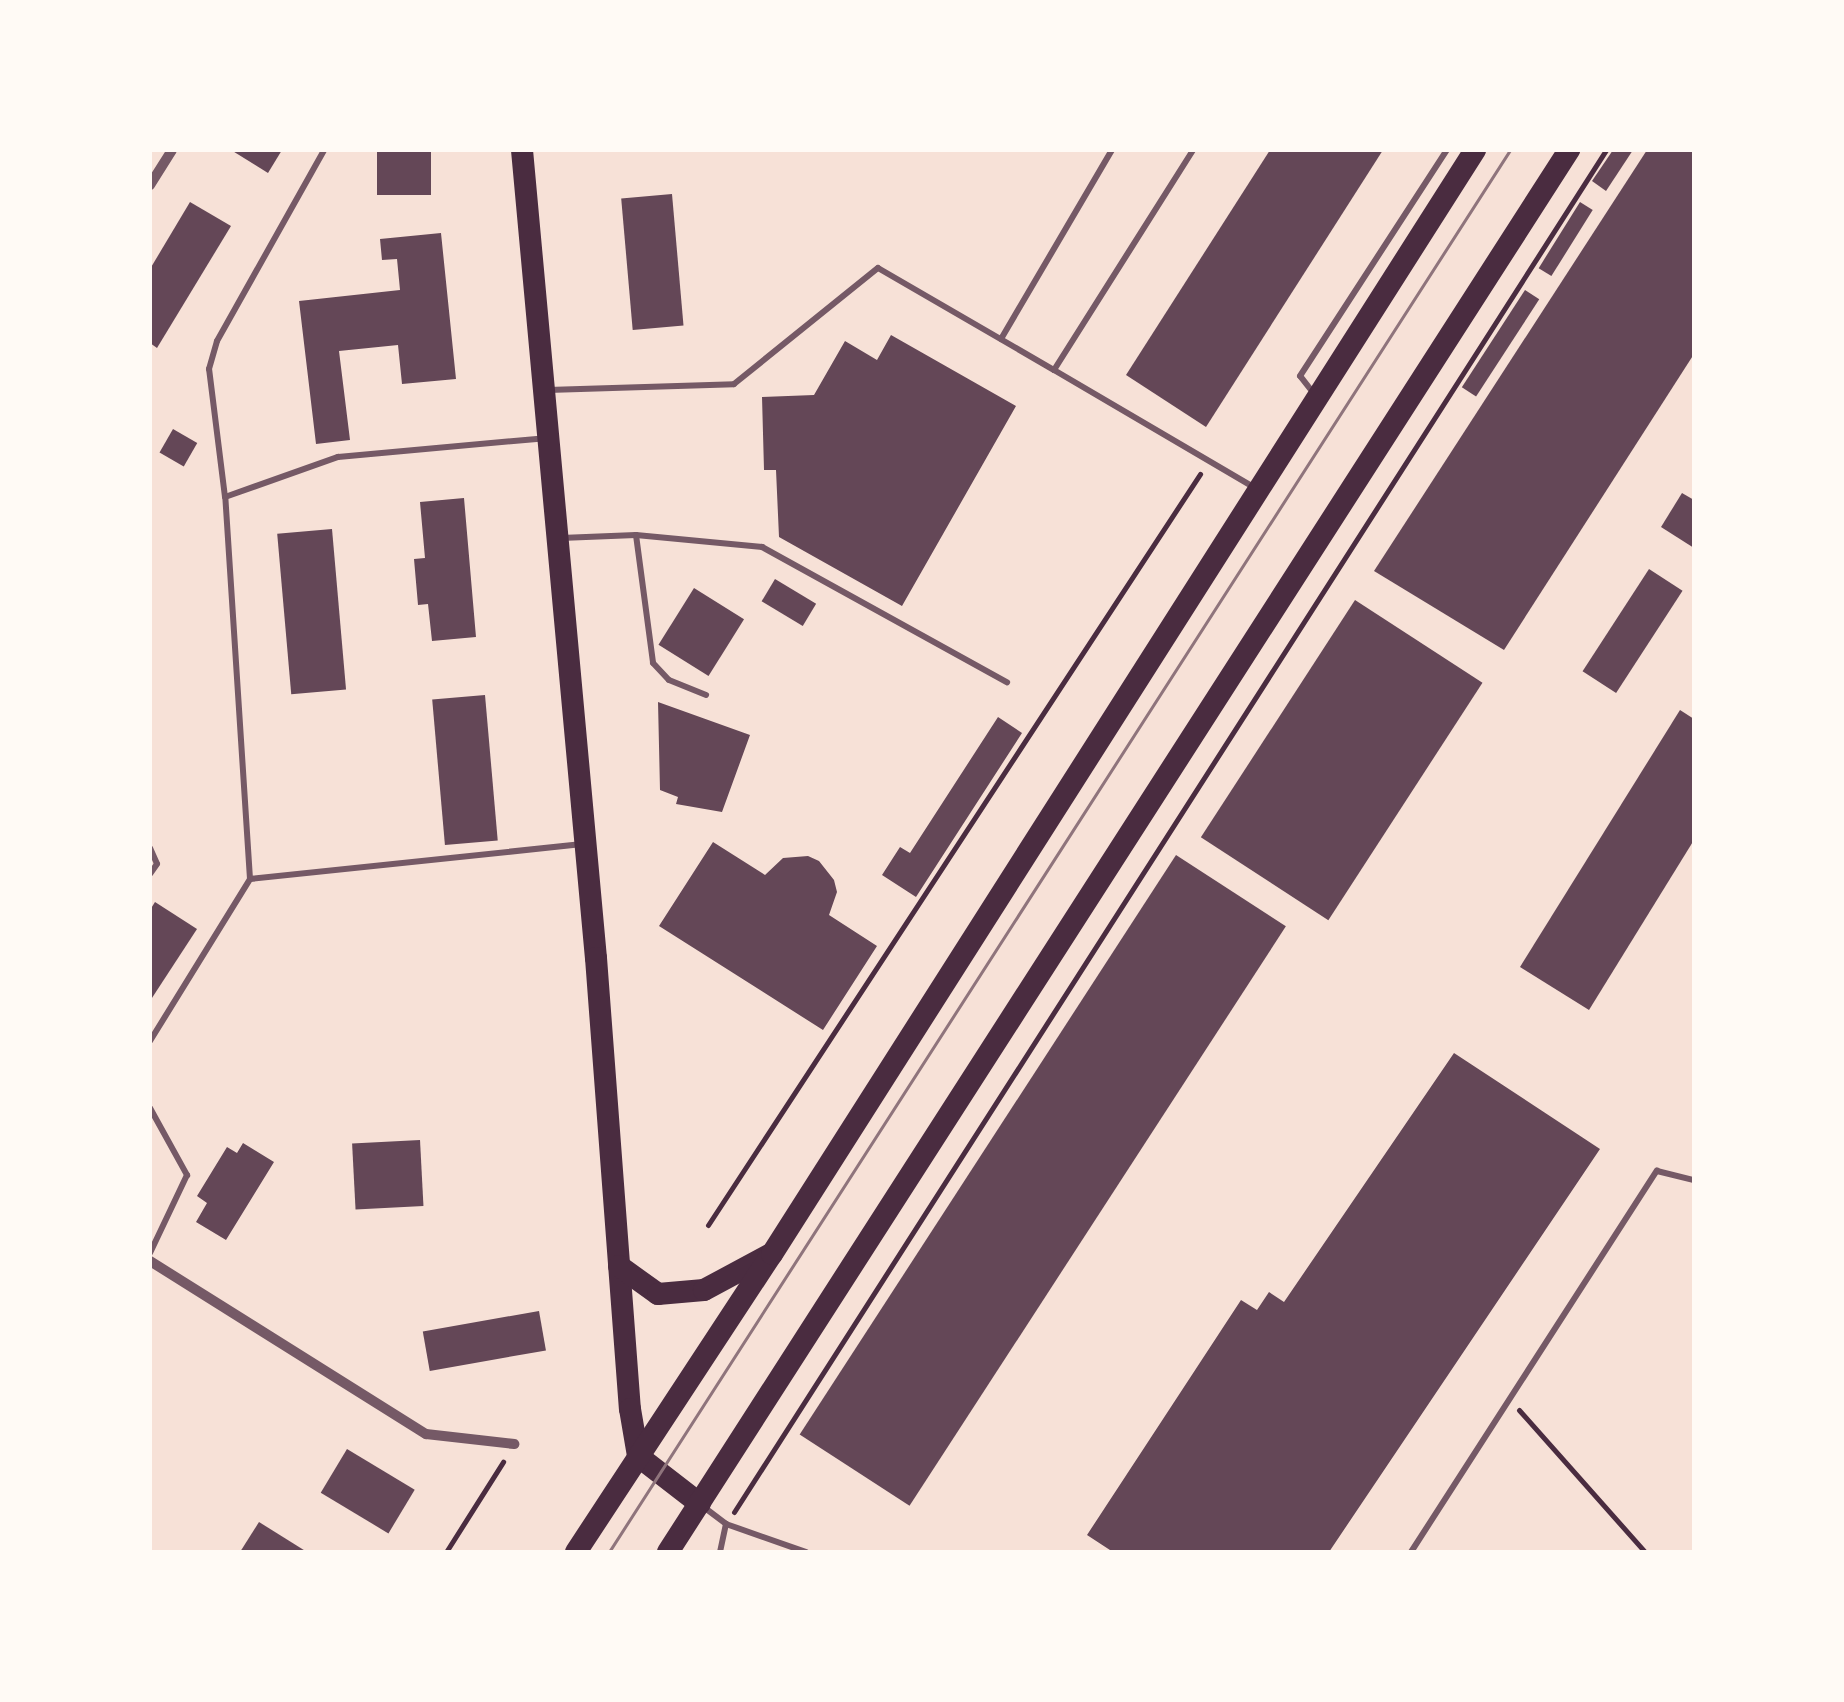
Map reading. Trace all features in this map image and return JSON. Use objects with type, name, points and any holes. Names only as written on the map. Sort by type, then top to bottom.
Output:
[{"type":"main road","points":[[522,150],[638,1456],[700,1504]]},
{"type":"main road","points":[[576,1552],[772,1254],[1475,150]]},
{"type":"main road","points":[[668,1552],[1569,150]]},
{"type":"main road","points":[[619,1266],[658,1294],[704,1290],[772,1254]]},
{"type":"street","points":[[150,185],[172,150]]},
{"type":"street","points":[[150,1261],[426,1434],[514,1444]]},
{"type":"lane","points":[[150,1041],[250,879],[224,497],[209,370],[217,341],[324,150]]},
{"type":"lane","points":[[1001,338],[1112,150]]},
{"type":"lane","points":[[1054,370],[1193,150]]},
{"type":"lane","points":[[1318,398],[1300,376],[1447,150]]},
{"type":"lane","points":[[542,391],[734,384],[878,268],[1258,490]]},
{"type":"lane","points":[[224,497],[338,457],[546,438]]},
{"type":"lane","points":[[555,538],[636,534],[762,547],[1006,682]]},
{"type":"lane","points":[[636,534],[653,663],[669,680],[706,695]]},
{"type":"lane","points":[[250,879],[585,844]]},
{"type":"lane","points":[[150,848],[157,864],[150,874]]},
{"type":"lane","points":[[150,1108],[187,1175],[150,1252]]},
{"type":"lane","points":[[1411,1552],[1507,1397],[1657,1171],[1694,1180]]},
{"type":"lane","points":[[700,1504],[726,1524],[806,1552]]},
{"type":"lane","points":[[720,1552],[726,1524]]},
{"type":"path","points":[[726,1524],[1606,150]]},
{"type":"path","points":[[708,1225],[1210,459]]},
{"type":"path","points":[[1507,1397],[1646,1552]]},
{"type":"path","points":[[446,1552],[514,1444]]},
{"type":"building","points":[[231,150],[282,150],[268,173]]},
{"type":"building","points":[[377,150],[431,150],[431,195],[377,195]]},
{"type":"building","points":[[1270,150],[1383,150],[1206,427],[1126,375]]},
{"type":"building","points":[[1613,150],[1633,150],[1606,191],[1592,181]]},
{"type":"building","points":[[1647,150],[1694,150],[1694,354],[1504,650],[1374,571]]},
{"type":"building","points":[[672,194],[684,325],[633,330],[621,198]]},
{"type":"building","points":[[190,202],[231,226],[157,348],[150,343],[150,269]]},
{"type":"building","points":[[1580,202],[1593,210],[1551,276],[1539,268]]},
{"type":"building","points":[[441,233],[456,379],[402,384],[398,345],[339,351],[350,440],[316,444],[299,301],[400,290],[397,259],[382,260],[380,239]]},
{"type":"building","points":[[1525,290],[1539,299],[1476,397],[1462,387]]},
{"type":"building","points":[[891,335],[1016,406],[902,606],[779,537],[776,470],[764,470],[762,397],[814,395],[845,341],[877,360]]},
{"type":"building","points":[[173,429],[197,443],[184,466],[160,452]]},
{"type":"building","points":[[1682,493],[1694,500],[1694,548],[1661,527]]},
{"type":"building","points":[[464,498],[476,637],[432,641],[428,604],[418,605],[414,559],[425,558],[420,502]]},
{"type":"building","points":[[332,529],[346,689],[291,694],[277,534]]},
{"type":"building","points":[[1649,569],[1683,591],[1616,693],[1583,671]]},
{"type":"building","points":[[775,579],[816,604],[803,626],[762,601]]},
{"type":"building","points":[[694,588],[744,619],[709,676],[658,645]]},
{"type":"building","points":[[1355,600],[1482,683],[1328,920],[1201,837]]},
{"type":"building","points":[[485,695],[498,840],[445,845],[432,700]]},
{"type":"building","points":[[658,702],[750,735],[722,812],[676,804],[678,797],[660,790]]},
{"type":"building","points":[[1680,710],[1694,719],[1694,840],[1589,1010],[1520,967]]},
{"type":"building","points":[[998,717],[1022,733],[916,897],[882,875],[900,847],[910,853]]},
{"type":"building","points":[[713,842],[765,875],[783,858],[808,856],[819,861],[834,880],[837,892],[829,915],[877,946],[823,1030],[659,926]]},
{"type":"building","points":[[1176,855],[1286,926],[910,1506],[800,1435]]},
{"type":"building","points":[[155,902],[197,929],[150,1001],[150,910]]},
{"type":"building","points":[[1454,1053],[1600,1149],[1329,1552],[1113,1552],[1087,1535],[1241,1300],[1257,1310],[1269,1292],[1284,1302]]},
{"type":"building","points":[[420,1140],[423,1206],[356,1209],[352,1144]]},
{"type":"building","points":[[243,1143],[274,1162],[226,1240],[196,1222],[207,1203],[197,1196],[227,1147],[237,1153]]},
{"type":"building","points":[[539,1311],[546,1350],[430,1371],[423,1331]]},
{"type":"building","points":[[347,1449],[415,1490],[388,1533],[321,1493]]},
{"type":"building","points":[[259,1522],[307,1552],[240,1552]]},
{"type":"tram line","points":[[609,1552],[1510,150]]}]
